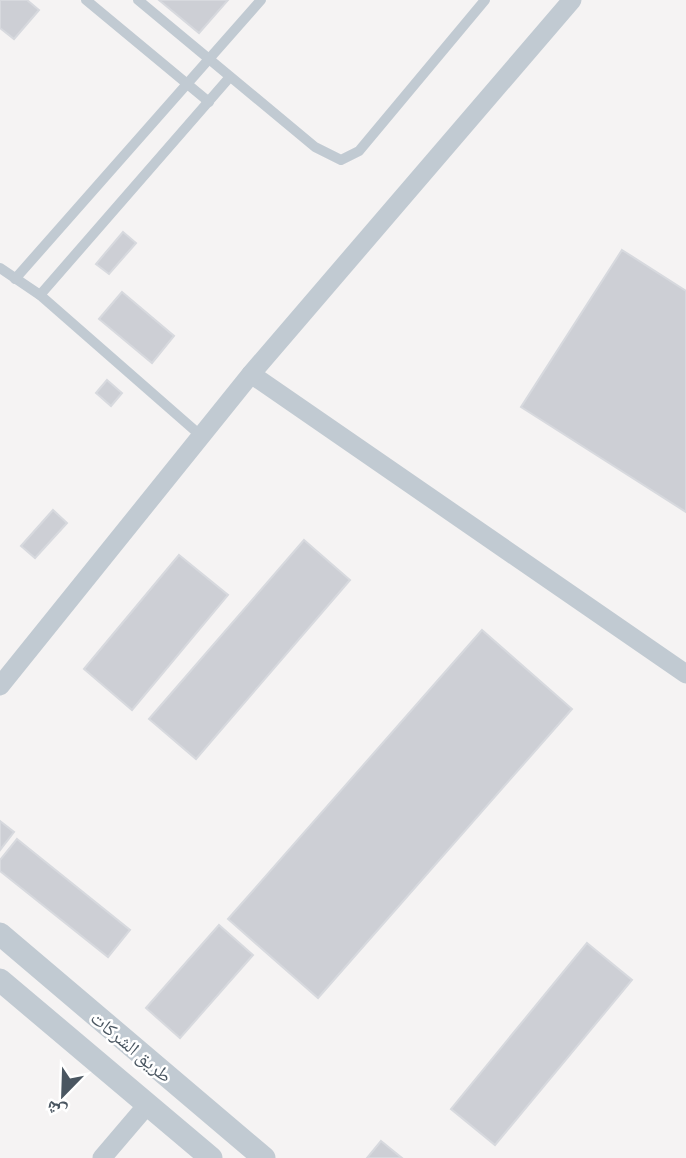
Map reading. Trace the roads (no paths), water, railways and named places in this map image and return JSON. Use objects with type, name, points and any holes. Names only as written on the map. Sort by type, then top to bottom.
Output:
[{"type":"street","points":[[0,686],[251,373],[572,0]]},
{"type":"street","points":[[251,373],[686,674]]},
{"type":"street","name":"طريق الشركات","points":[[0,934],[264,1158]]},
{"type":"street","name":"طريق الشركات","points":[[0,980],[211,1158]]},
{"type":"street","points":[[102,1158],[148,1104]]},
{"type":"lane","points":[[86,0],[209,102]]},
{"type":"lane","points":[[138,0],[315,148],[329,157],[348,159],[359,151],[485,0]]},
{"type":"lane","points":[[15,279],[261,0]]},
{"type":"lane","points":[[40,295],[229,78]]},
{"type":"lane","points":[[0,268],[40,295],[200,435]]}]
